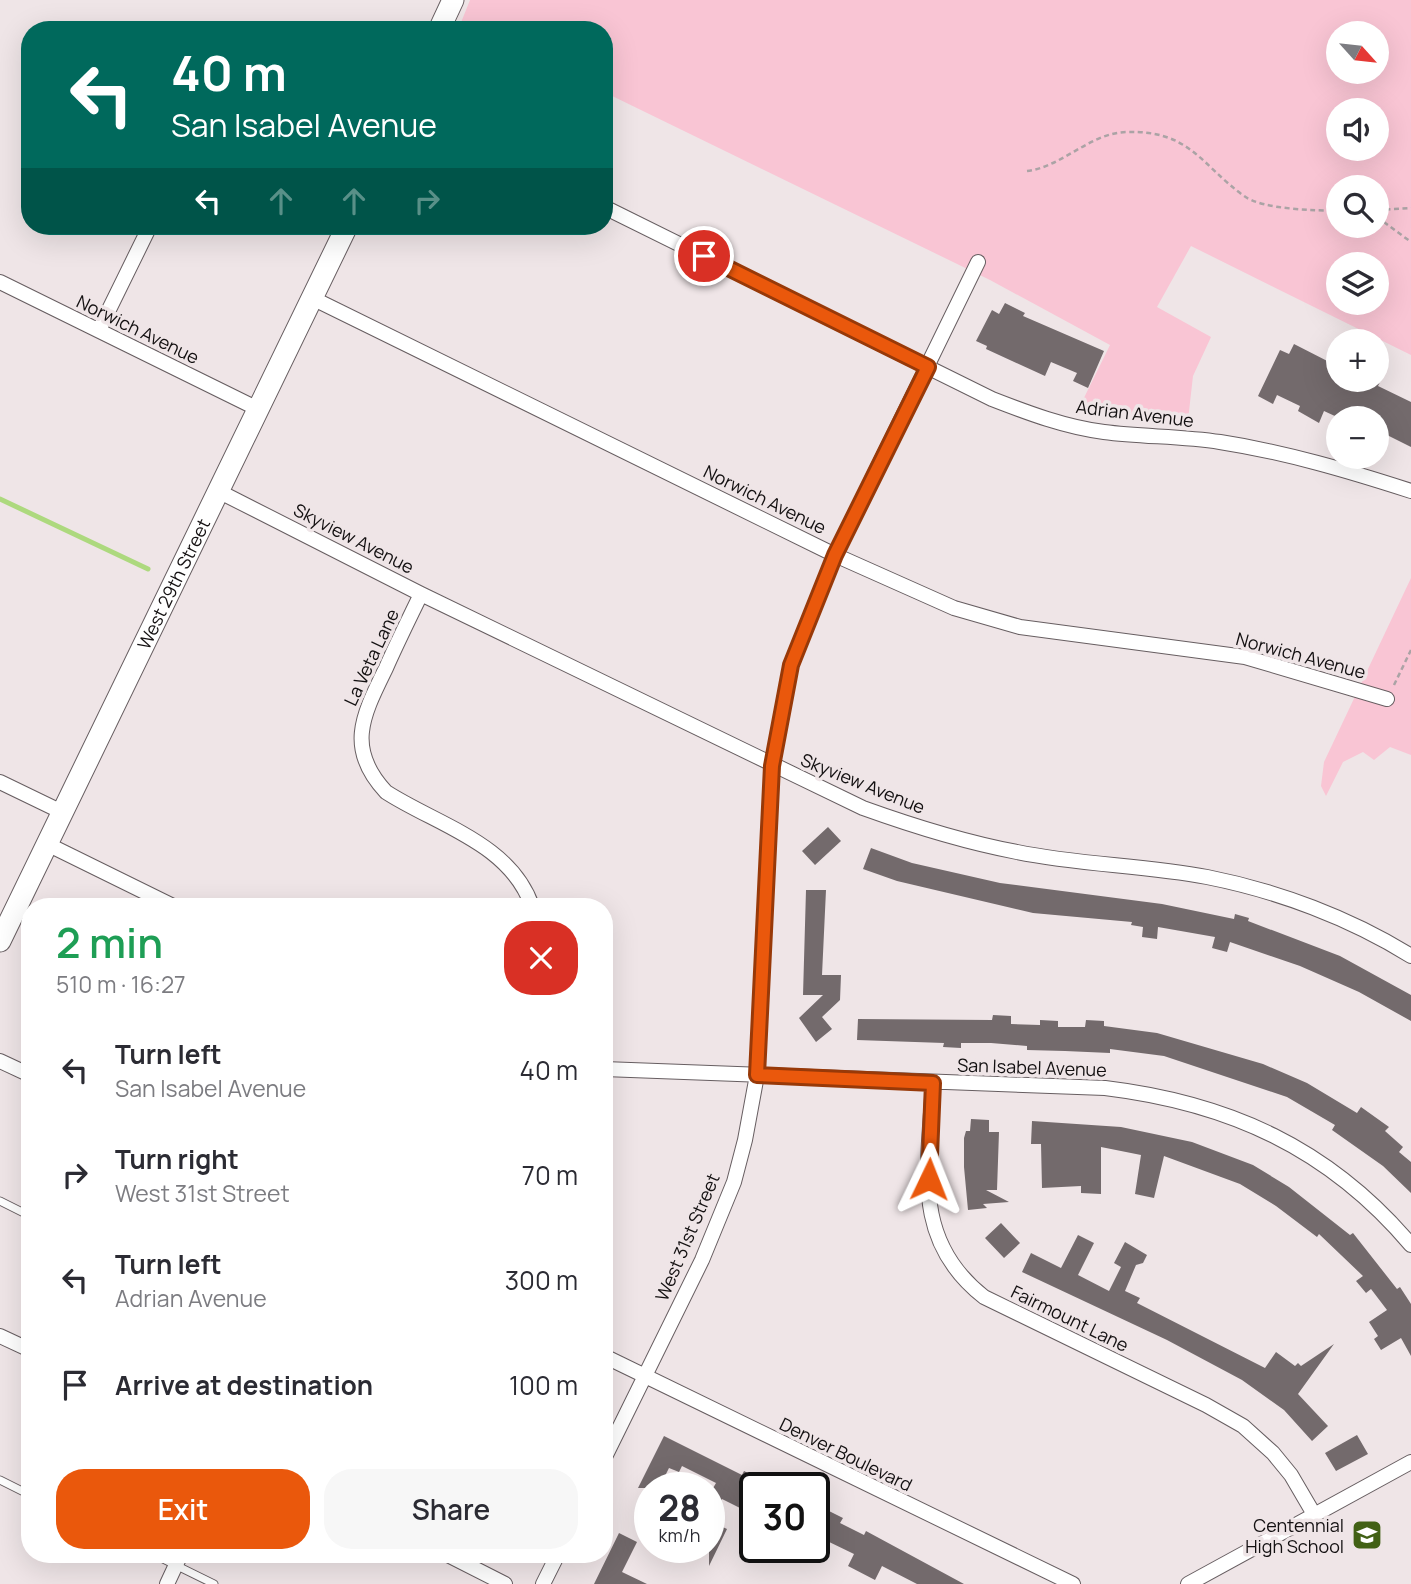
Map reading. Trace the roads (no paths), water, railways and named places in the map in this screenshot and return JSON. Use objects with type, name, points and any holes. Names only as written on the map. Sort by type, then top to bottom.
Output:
[{"type":"street","points":[[443,21],[453,0]]},
{"type":"street","name":"Adrian Avenue","points":[[613,211],[992,399],[1059,423],[1103,432],[1220,442],[1338,468],[1411,491]]},
{"type":"street","points":[[99,330],[146,235]]},
{"type":"street","name":"West 29th Street","points":[[0,941],[5,917],[47,844],[344,235]]},
{"type":"street","name":"West 31st Street","points":[[613,1440],[702,1260],[734,1182],[751,1115],[757,1075],[772,766],[791,665],[835,555],[978,262]]},
{"type":"street","name":"Norwich Avenue","points":[[0,282],[260,410]]},
{"type":"street","name":"Norwich Avenue","points":[[314,299],[835,555],[954,608],[1020,626],[1245,657],[1387,699]]},
{"type":"street","name":"Skyview Avenue","points":[[220,492],[421,594],[863,808],[964,840],[1018,852],[1174,872],[1246,886],[1350,923],[1411,956]]},
{"type":"street","name":"La Veta Lane","points":[[421,594],[367,706],[360,742],[365,763],[386,792],[485,846],[518,880],[528,898]]},
{"type":"street","points":[[0,782],[62,813]]},
{"type":"street","points":[[47,844],[157,898]]},
{"type":"street","points":[[0,1060],[21,1070]]},
{"type":"street","name":"San Isabel Avenue","points":[[613,1069],[1105,1088],[1157,1094],[1234,1117],[1286,1142],[1330,1169],[1362,1195],[1411,1245]]},
{"type":"street","name":"Fairmount Lane","points":[[933,1083],[928,1204],[937,1238],[955,1270],[984,1297],[1206,1405],[1243,1426],[1273,1453],[1291,1475],[1315,1516]]},
{"type":"street","points":[[0,1336],[21,1346]]},
{"type":"street","name":"Denver Boulevard","points":[[613,1360],[1073,1584]]},
{"type":"street","points":[[1188,1584],[1411,1462]]},
{"type":"street","points":[[167,1584],[177,1563]]},
{"type":"street","points":[[464,1563],[505,1584]]},
{"type":"street","points":[[543,1584],[554,1563]]},
{"type":"lane","points":[[0,1201],[21,1212]]},
{"type":"lane","points":[[0,1480],[21,1490]]},
{"type":"lane","points":[[182,1563],[214,1584]]},
{"type":"waterway","points":[[0,499],[148,569]]},
{"type":"place","name":"Centennial High School","points":[[1367,1535]]}]
